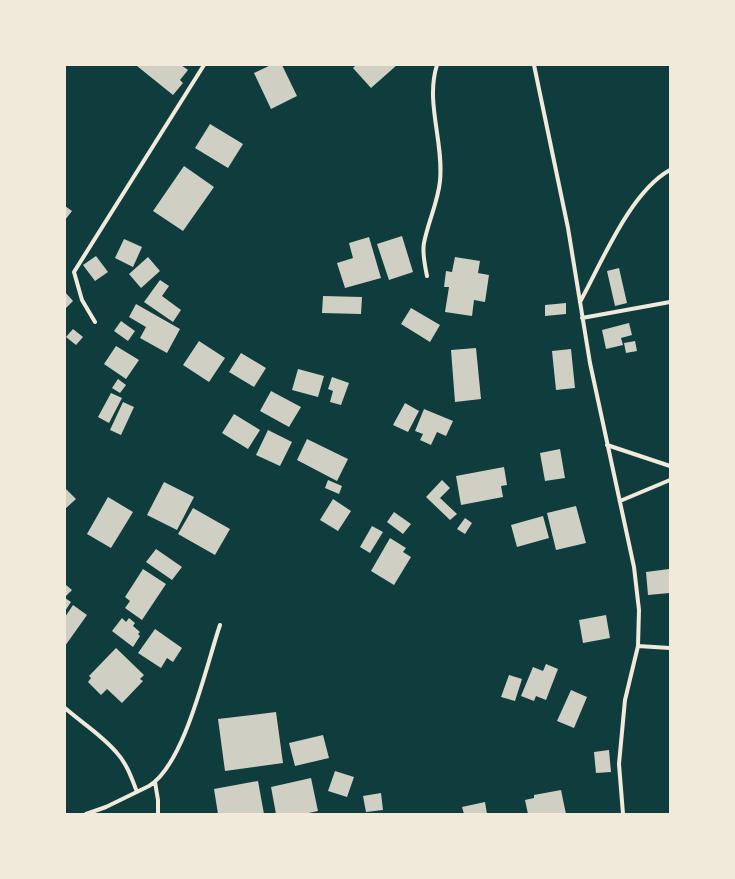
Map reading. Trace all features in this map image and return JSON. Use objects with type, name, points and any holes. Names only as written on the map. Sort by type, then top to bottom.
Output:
[{"type":"street","points":[[94,322],[82,300],[74,272],[204,65]]},
{"type":"street","points":[[427,276],[424,244],[432,219],[440,180],[439,140],[433,85],[437,65]]},
{"type":"street","points":[[534,65],[568,228],[590,362],[634,574],[638,610],[638,646],[625,700],[619,764],[623,814]]},
{"type":"street","points":[[580,302],[618,232],[640,196],[670,170]]},
{"type":"street","points":[[582,318],[670,302]]},
{"type":"street","points":[[608,444],[670,466]]},
{"type":"street","points":[[620,501],[670,480]]},
{"type":"street","points":[[86,814],[106,807],[137,792],[155,782],[166,770],[186,732],[220,625]]},
{"type":"street","points":[[638,646],[670,648]]},
{"type":"street","points":[[65,708],[104,739],[118,754],[137,792]]},
{"type":"street","points":[[155,782],[158,800],[158,814]]},
{"type":"building","points":[[181,65],[188,70],[180,80],[183,83],[173,95],[137,66]]},
{"type":"building","points":[[271,65],[282,65],[297,96],[271,109],[254,73]]},
{"type":"building","points":[[356,65],[397,65],[371,88],[353,68]]},
{"type":"building","points":[[210,124],[243,144],[228,168],[195,148]]},
{"type":"building","points":[[184,166],[214,187],[183,231],[153,211]]},
{"type":"building","points":[[65,206],[72,211],[65,220]]},
{"type":"building","points":[[402,236],[413,272],[389,280],[377,244]]},
{"type":"building","points":[[369,237],[381,278],[345,288],[337,263],[353,258],[349,243]]},
{"type":"building","points":[[124,239],[142,247],[133,267],[115,258]]},
{"type":"building","points":[[96,256],[108,272],[95,281],[83,265]]},
{"type":"building","points":[[148,257],[160,271],[141,288],[129,274]]},
{"type":"building","points":[[455,257],[480,261],[478,273],[489,275],[485,302],[474,300],[472,316],[445,312],[449,287],[444,287],[446,271],[452,272]]},
{"type":"building","points":[[619,268],[627,303],[615,306],[607,271]]},
{"type":"building","points":[[160,280],[169,286],[162,296],[181,310],[173,322],[144,302]]},
{"type":"building","points":[[65,292],[73,301],[65,309]]},
{"type":"building","points":[[323,296],[362,297],[361,314],[322,313]]},
{"type":"building","points":[[566,303],[566,314],[545,316],[545,305]]},
{"type":"building","points":[[136,304],[180,329],[167,353],[140,338],[146,327],[129,317]]},
{"type":"building","points":[[411,308],[440,325],[430,342],[401,324]]},
{"type":"building","points":[[121,321],[135,331],[128,341],[114,331]]},
{"type":"building","points":[[629,323],[632,335],[621,338],[623,345],[606,349],[602,330]]},
{"type":"building","points":[[73,329],[83,337],[76,345],[66,337]]},
{"type":"building","points":[[199,341],[225,358],[209,382],[183,365]]},
{"type":"building","points":[[635,341],[637,351],[626,353],[624,343]]},
{"type":"building","points":[[116,346],[139,360],[126,379],[104,364]]},
{"type":"building","points":[[476,348],[481,399],[455,402],[451,350]]},
{"type":"building","points":[[571,349],[575,388],[556,390],[552,351]]},
{"type":"building","points":[[241,353],[266,368],[254,387],[229,372]]},
{"type":"building","points":[[298,369],[324,376],[318,397],[292,390]]},
{"type":"building","points":[[332,377],[349,383],[341,405],[330,402],[333,391],[328,389]]},
{"type":"building","points":[[118,379],[126,385],[120,393],[112,388]]},
{"type":"building","points":[[271,391],[301,407],[289,427],[260,411]]},
{"type":"building","points":[[111,393],[122,398],[109,423],[98,417]]},
{"type":"building","points":[[123,402],[134,407],[121,435],[110,430]]},
{"type":"building","points":[[405,403],[419,411],[408,432],[393,425]]},
{"type":"building","points":[[424,409],[453,421],[446,436],[437,432],[431,445],[420,440],[423,434],[415,431]]},
{"type":"building","points":[[234,414],[260,430],[248,449],[222,433]]},
{"type":"building","points":[[268,430],[292,442],[280,466],[256,455]]},
{"type":"building","points":[[307,439],[348,459],[337,481],[297,460]]},
{"type":"building","points":[[560,449],[565,478],[545,481],[540,453]]},
{"type":"building","points":[[504,467],[507,485],[501,486],[503,497],[461,505],[456,476]]},
{"type":"building","points":[[328,480],[342,486],[339,494],[325,488]]},
{"type":"building","points":[[442,480],[450,488],[440,498],[457,514],[450,520],[426,497]]},
{"type":"building","points":[[164,482],[194,497],[177,530],[147,515]]},
{"type":"building","points":[[65,488],[76,499],[65,509]]},
{"type":"building","points":[[108,497],[133,512],[111,548],[87,534]]},
{"type":"building","points":[[333,499],[351,511],[338,531],[320,520]]},
{"type":"building","points":[[576,506],[586,543],[556,550],[547,513]]},
{"type":"building","points":[[193,508],[230,529],[215,555],[178,534]]},
{"type":"building","points":[[394,512],[411,524],[403,534],[387,522]]},
{"type":"building","points":[[543,516],[549,538],[517,547],[511,525]]},
{"type":"building","points":[[465,518],[472,523],[465,534],[457,529]]},
{"type":"building","points":[[372,526],[383,532],[370,553],[360,547]]},
{"type":"building","points":[[390,538],[406,548],[403,552],[411,557],[394,585],[371,571]]},
{"type":"building","points":[[156,549],[182,567],[172,580],[146,562]]},
{"type":"building","points":[[143,569],[166,584],[142,620],[125,608],[130,601],[125,597]]},
{"type":"building","points":[[669,569],[670,593],[648,595],[646,572]]},
{"type":"building","points":[[66,585],[72,590],[66,596],[65,595]]},
{"type":"building","points":[[65,598],[71,602],[65,611]]},
{"type":"building","points":[[73,605],[87,615],[65,646],[65,617]]},
{"type":"building","points":[[606,615],[610,638],[583,643],[579,620]]},
{"type":"building","points":[[122,618],[126,622],[129,618],[135,623],[133,626],[140,632],[138,634],[140,636],[133,647],[112,631]]},
{"type":"building","points":[[155,629],[182,648],[173,662],[167,658],[161,668],[138,653]]},
{"type":"building","points":[[116,648],[144,675],[140,679],[143,681],[122,703],[107,689],[101,695],[88,682],[91,678],[89,676]]},
{"type":"building","points":[[546,664],[558,669],[546,700],[536,696],[534,701],[521,696],[533,667],[543,671]]},
{"type":"building","points":[[509,675],[522,679],[515,701],[501,697]]},
{"type":"building","points":[[571,690],[587,697],[574,728],[557,721]]},
{"type":"building","points":[[276,712],[283,763],[225,771],[218,719]]},
{"type":"building","points":[[323,735],[329,758],[295,766],[289,743]]},
{"type":"building","points":[[609,750],[611,772],[596,773],[594,752]]},
{"type":"building","points":[[335,771],[354,777],[347,797],[328,791]]},
{"type":"building","points":[[311,778],[318,811],[304,814],[276,814],[271,787]]},
{"type":"building","points":[[258,781],[264,814],[218,814],[214,789]]},
{"type":"building","points":[[561,790],[566,814],[528,814],[525,800],[534,798],[534,795]]},
{"type":"building","points":[[381,793],[383,810],[366,812],[363,796]]},
{"type":"building","points":[[485,802],[487,814],[464,814],[462,807]]}]
